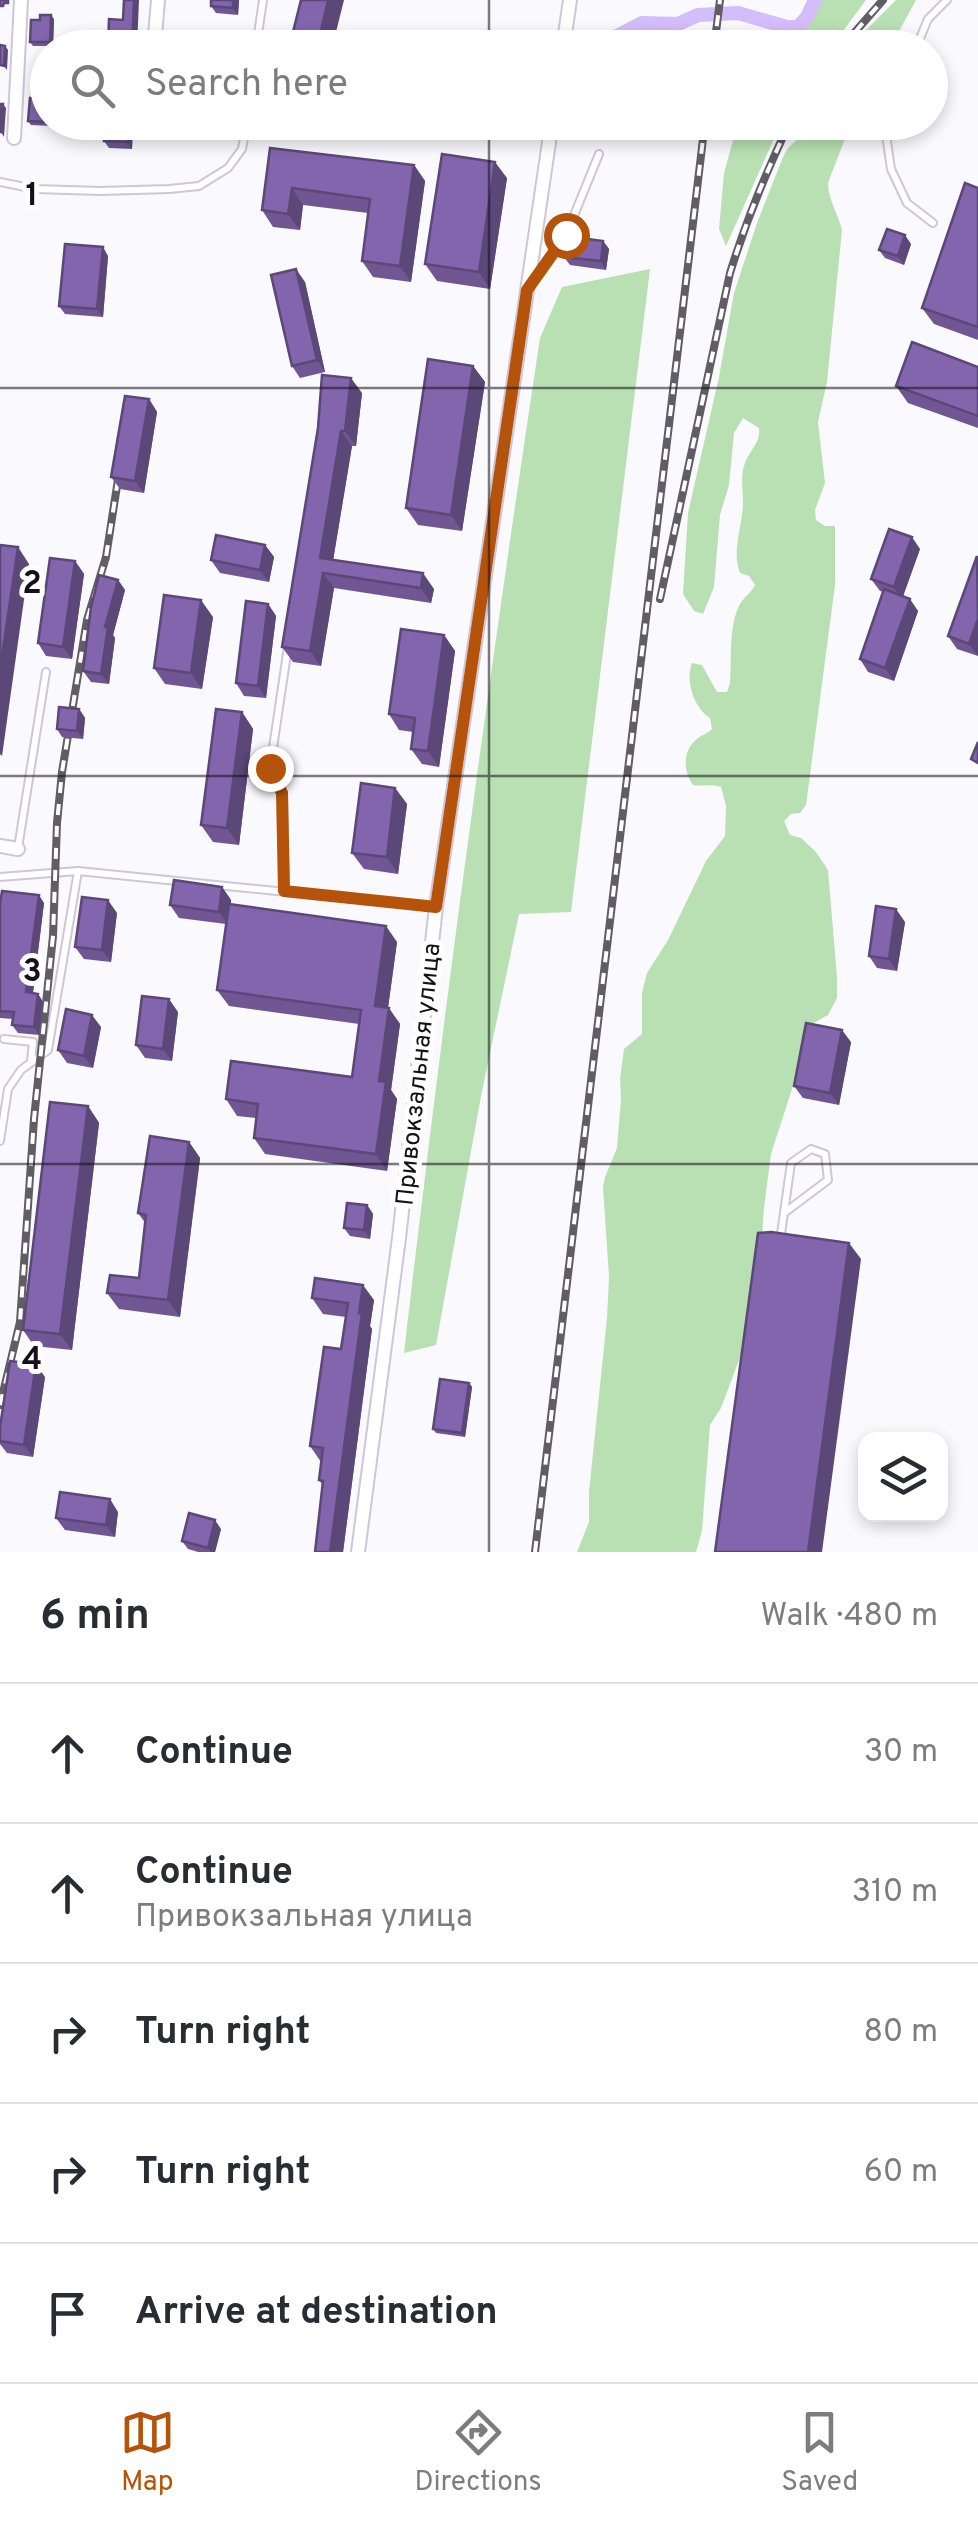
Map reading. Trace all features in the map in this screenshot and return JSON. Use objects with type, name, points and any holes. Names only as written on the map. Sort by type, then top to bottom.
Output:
[{"type":"street","points":[[14,138],[21,0]]},
{"type":"street","points":[[156,30],[158,0]]},
{"type":"street","points":[[566,30],[570,0]]},
{"type":"street","name":"Привокзальная улица","points":[[358,1552],[399,1238],[436,907],[549,140]]},
{"type":"street","points":[[0,846],[18,849]]},
{"type":"lane","points":[[259,30],[263,0]]},
{"type":"lane","points":[[923,30],[928,19],[947,0]]},
{"type":"lane","points":[[0,182],[34,189],[100,191],[199,186],[228,168],[244,140]]},
{"type":"lane","points":[[887,140],[891,169],[907,203],[933,223]]},
{"type":"lane","points":[[527,290],[566,235],[599,154]]},
{"type":"lane","points":[[284,891],[282,793],[270,768],[290,632]]},
{"type":"lane","points":[[18,849],[46,672]]},
{"type":"lane","points":[[0,877],[78,870],[436,907]]},
{"type":"lane","points":[[0,1141],[8,1088],[21,1070],[48,1050],[78,870]]},
{"type":"lane","points":[[4,1040],[33,1042],[30,1062]]},
{"type":"lane","points":[[780,1243],[784,1213],[791,1163],[811,1149],[826,1154],[828,1180],[784,1213]]},
{"type":"green space","points":[[815,0],[866,0],[844,30],[794,30],[807,17]]},
{"type":"green space","points":[[896,0],[916,0],[900,30],[866,30]]},
{"type":"green space","points":[[733,140],[773,140],[726,246],[719,229],[724,173]]},
{"type":"green space","points":[[796,140],[844,140],[828,183],[842,230],[827,382],[818,422],[825,483],[815,510],[816,520],[825,526],[835,526],[835,585],[806,805],[784,821],[790,835],[801,838],[828,870],[837,998],[828,1015],[806,1032],[801,1061],[771,1154],[760,1263],[747,1304],[745,1344],[721,1408],[710,1425],[702,1531],[696,1552],[577,1552],[589,1522],[609,1277],[603,1187],[617,1148],[624,1049],[642,1034],[642,993],[647,973],[668,940],[706,861],[725,836],[726,806],[721,787],[693,785],[687,773],[687,754],[693,743],[712,729],[710,718],[692,694],[690,670],[692,663],[702,665],[717,692],[727,692],[734,622],[740,604],[755,585],[749,576],[740,573],[737,556],[743,473],[759,428],[743,418],[734,433],[729,485],[720,515],[714,587],[703,614],[694,611],[683,594],[688,513],[734,293],[788,148]]},
{"type":"green space","points":[[650,269],[571,912],[519,914],[436,1345],[404,1353],[468,845],[540,338],[562,287]]},
{"type":"building","points":[[124,0],[134,0],[133,30],[109,30],[109,19],[123,20]]},
{"type":"building","points":[[211,0],[233,0],[233,8],[211,6]]},
{"type":"building","points":[[301,0],[328,0],[321,30],[294,30]]},
{"type":"building","points":[[40,15],[51,15],[50,30],[31,30],[31,20],[40,20]]},
{"type":"building","points":[[0,45],[5,46],[4,66],[0,65]]},
{"type":"building","points":[[270,148],[414,165],[400,266],[362,261],[370,199],[292,188],[288,214],[262,210]]},
{"type":"building","points":[[442,154],[495,162],[479,272],[425,264]]},
{"type":"building","points":[[965,183],[978,188],[978,327],[922,308]]},
{"type":"building","points":[[887,229],[905,235],[898,256],[879,250]]},
{"type":"building","points":[[566,236],[603,241],[601,261],[564,257]]},
{"type":"building","points":[[65,244],[103,247],[97,309],[59,306]]},
{"type":"building","points":[[296,269],[317,360],[292,366],[271,275]]},
{"type":"building","points":[[912,342],[978,367],[978,416],[896,386]]},
{"type":"building","points":[[428,359],[473,366],[451,515],[406,508]]},
{"type":"building","points":[[322,375],[351,378],[345,431],[341,431],[320,558],[423,573],[421,588],[323,573],[310,651],[282,647],[318,428]]},
{"type":"building","points":[[125,396],[149,399],[135,481],[111,477]]},
{"type":"building","points":[[889,529],[912,537],[894,587],[871,579]]},
{"type":"building","points":[[216,535],[265,545],[260,570],[211,560]]},
{"type":"building","points":[[0,545],[18,547],[0,670]]},
{"type":"building","points":[[977,556],[978,619],[969,644],[948,636]]},
{"type":"building","points":[[50,558],[75,561],[63,647],[38,643]]},
{"type":"building","points":[[99,575],[118,580],[105,627],[101,674],[83,671]]},
{"type":"building","points":[[884,589],[910,599],[885,668],[860,659]]},
{"type":"building","points":[[164,595],[201,600],[191,673],[154,668]]},
{"type":"building","points":[[246,601],[268,604],[258,686],[236,683]]},
{"type":"building","points":[[401,629],[444,635],[428,751],[411,749],[415,718],[389,714]]},
{"type":"building","points":[[59,707],[79,709],[77,731],[57,729]]},
{"type":"building","points":[[216,709],[242,712],[227,828],[201,825]]},
{"type":"building","points":[[978,742],[978,763],[971,759]]},
{"type":"building","points":[[361,783],[395,788],[387,857],[352,853]]},
{"type":"building","points":[[174,880],[222,887],[219,912],[170,905]]},
{"type":"building","points":[[2,891],[39,895],[26,992],[38,994],[34,1027],[12,1025],[14,1012],[0,1011]]},
{"type":"building","points":[[82,897],[108,900],[102,950],[75,947]]},
{"type":"building","points":[[229,904],[386,926],[375,1006],[389,1008],[379,1081],[386,1082],[376,1154],[254,1138],[258,1104],[226,1099],[231,1061],[352,1077],[361,1010],[217,990]]},
{"type":"building","points":[[876,906],[896,909],[889,959],[869,956]]},
{"type":"building","points":[[142,996],[169,999],[163,1049],[136,1045]]},
{"type":"building","points":[[66,1009],[92,1015],[84,1056],[58,1050]]},
{"type":"building","points":[[806,1023],[842,1030],[830,1093],[794,1086]]},
{"type":"building","points":[[50,1102],[88,1106],[60,1334],[23,1330]]},
{"type":"building","points":[[150,1136],[189,1142],[168,1300],[107,1293],[110,1275],[139,1278],[146,1215],[138,1213]]},
{"type":"building","points":[[347,1203],[367,1205],[364,1230],[344,1228]]},
{"type":"building","points":[[758,1233],[849,1243],[808,1552],[715,1552]]},
{"type":"building","points":[[315,1278],[363,1285],[330,1552],[315,1552],[323,1448],[310,1446],[324,1347],[341,1349],[348,1303],[312,1298]]},
{"type":"building","points":[[10,1361],[36,1364],[24,1445],[0,1441]]},
{"type":"building","points":[[440,1379],[469,1383],[462,1433],[433,1429]]},
{"type":"building","points":[[60,1492],[110,1499],[106,1525],[56,1518]]},
{"type":"building","points":[[189,1513],[215,1520],[208,1548],[182,1541]]},
{"type":"waterway","points":[[629,30],[642,23],[678,24],[698,15],[738,13],[798,27],[815,0]]},
{"type":"railway","points":[[716,30],[720,0]]},
{"type":"railway","points":[[857,30],[883,0]]},
{"type":"railway","points":[[535,1552],[703,140]]},
{"type":"railway","points":[[660,599],[730,273],[782,140]]},
{"type":"railway","points":[[0,1405],[20,1322],[34,1119],[53,936],[62,772],[87,620],[106,557],[121,460]]},
{"type":"route","points":[[270,768],[282,793],[284,891],[436,907],[527,290],[566,235]]}]
